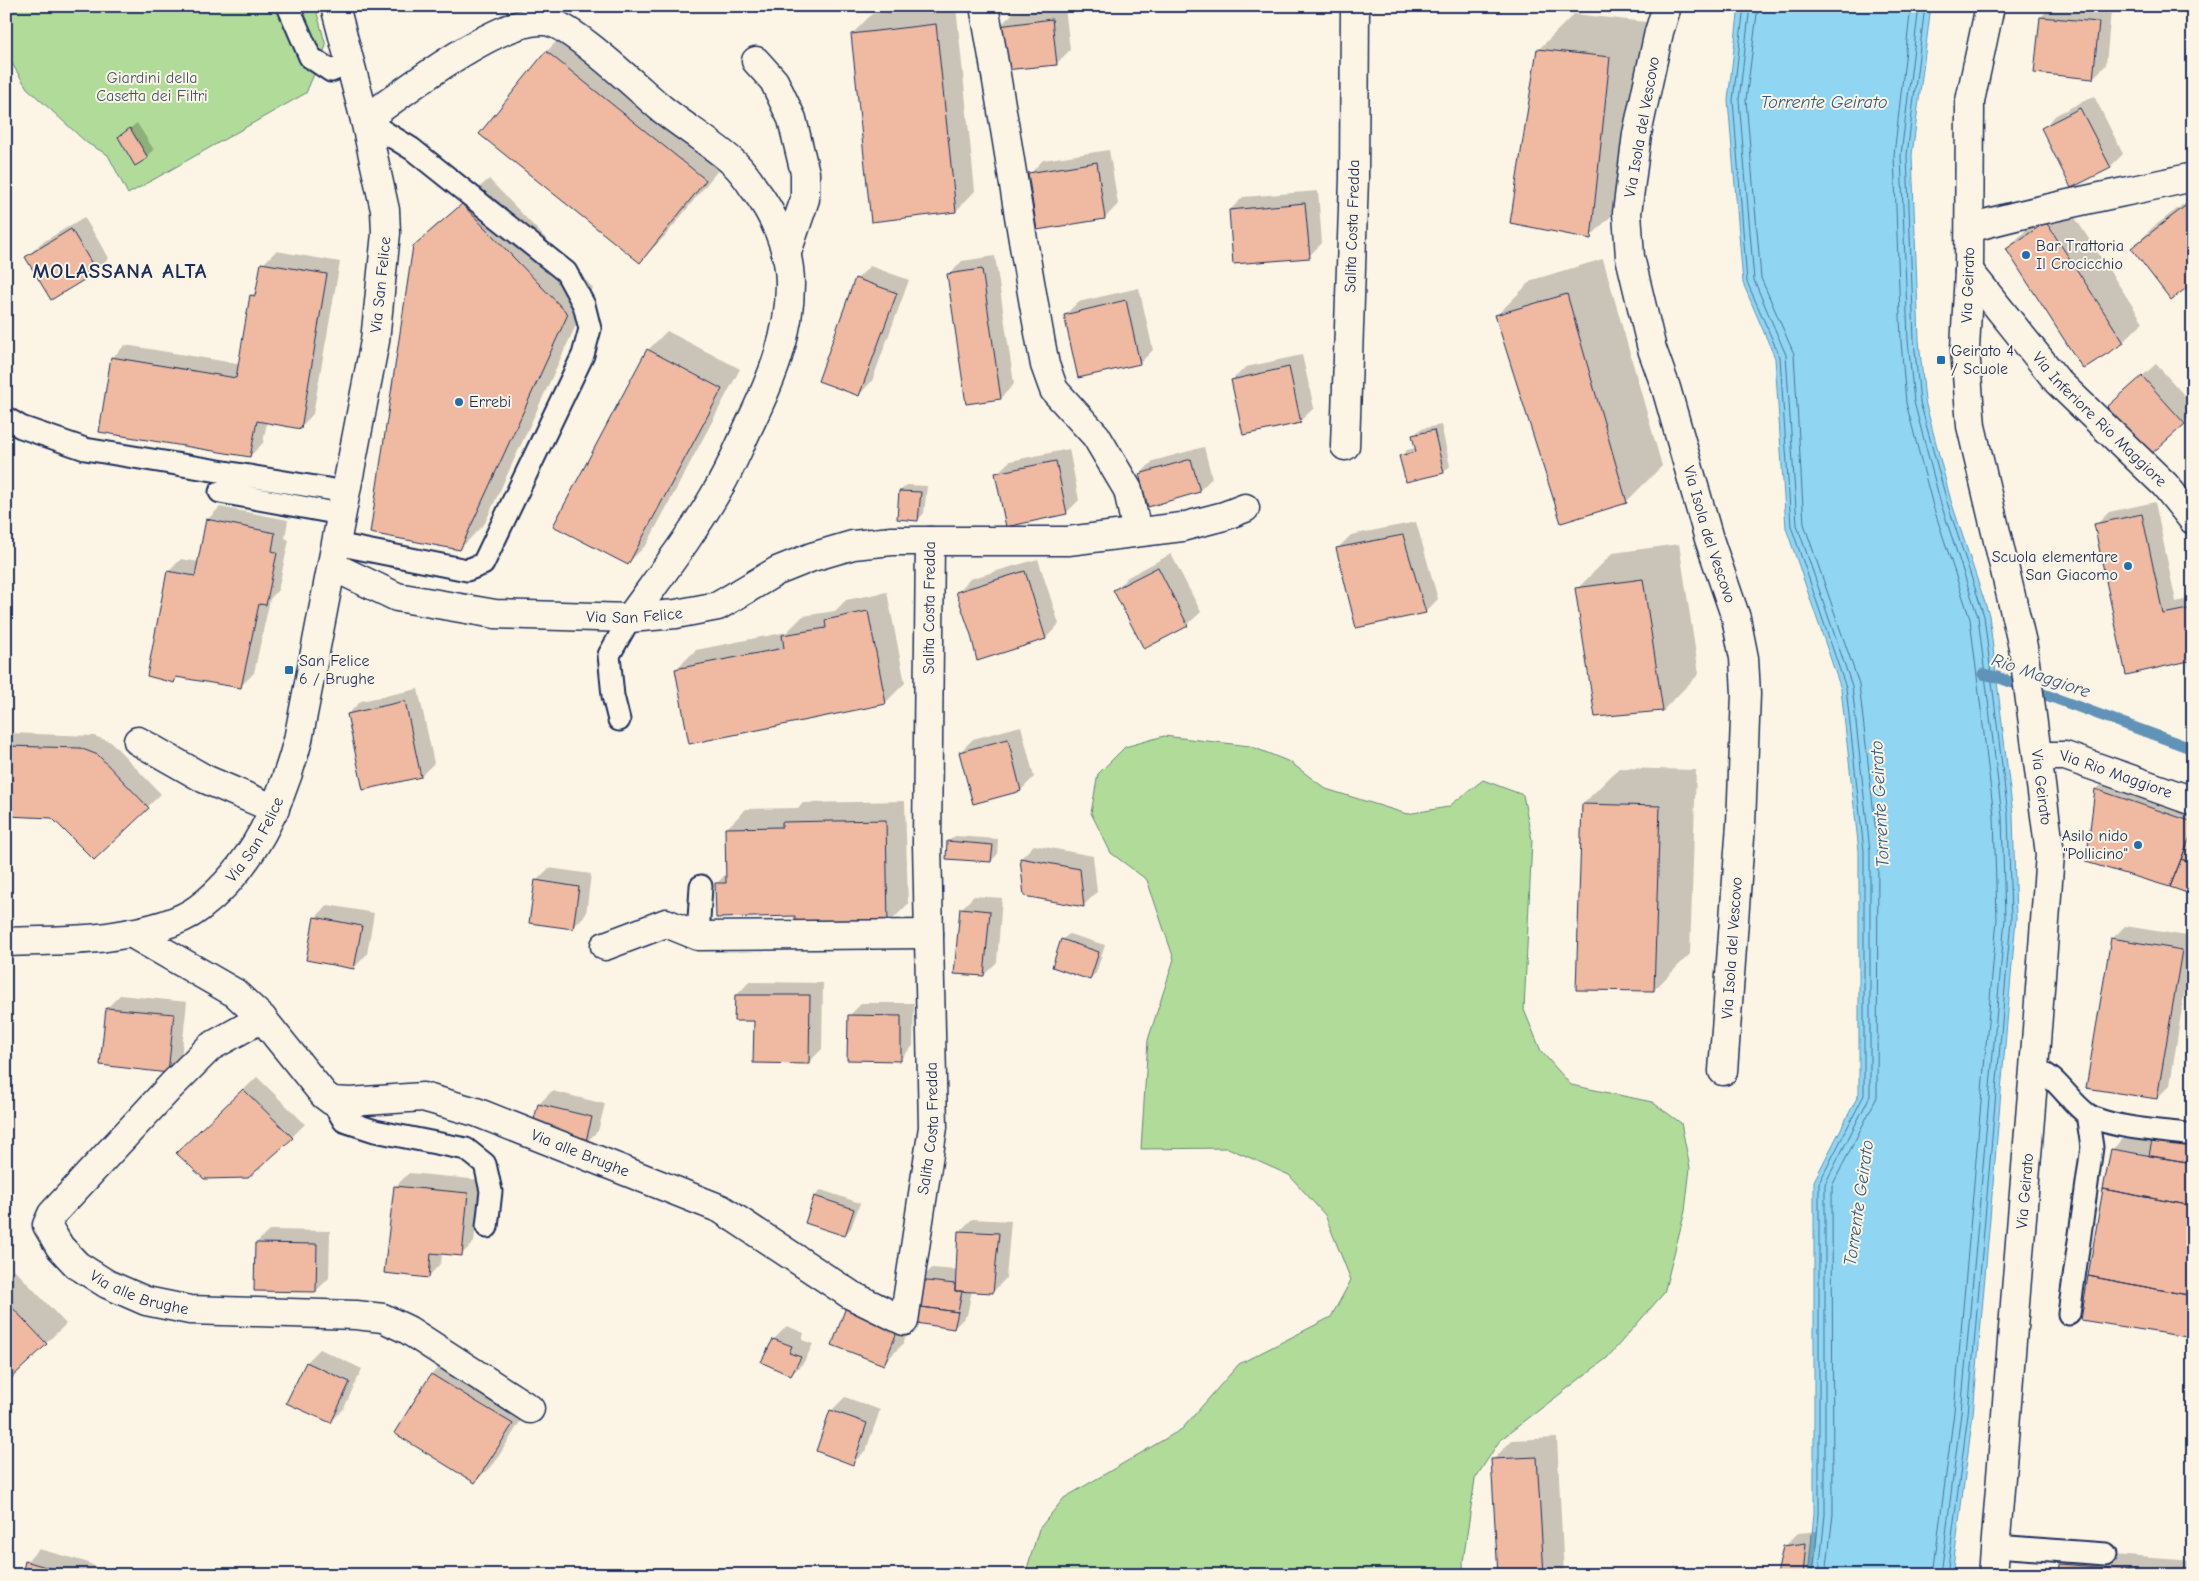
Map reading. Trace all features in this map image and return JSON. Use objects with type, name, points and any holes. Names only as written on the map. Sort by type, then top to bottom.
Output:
[{"type":"street","name":"Via San Felice","points":[[6,942],[110,937],[172,922],[198,909],[241,866],[259,839],[275,809],[288,777],[298,740],[375,341],[386,233],[385,210],[365,120],[335,6]]},
{"type":"street","points":[[984,6],[1003,108],[1014,197],[1044,366],[1054,390],[1096,436],[1128,490],[1137,532]]},
{"type":"street","name":"Salita Costa Fredda","points":[[1345,446],[1354,178],[1355,6]]},
{"type":"street","name":"Via Isola del Vescovo","points":[[1668,6],[1659,32],[1637,134],[1627,213],[1630,257],[1652,350],[1666,388],[1709,539],[1736,618],[1744,658],[1746,694],[1741,824],[1722,1072]]},
{"type":"street","name":"Via Geirato","points":[[1990,6],[1970,101],[1970,271],[1965,349],[1972,426],[2022,647],[2037,746],[2050,854],[1996,1546],[1992,1575]]},
{"type":"street","points":[[365,120],[459,54],[514,26],[532,21],[546,21],[581,41],[663,110],[736,165],[755,189],[776,221],[786,254],[790,282],[788,320],[781,354],[768,386],[718,490],[680,549],[630,618]]},
{"type":"street","points":[[756,61],[774,81],[792,118],[805,173],[804,199],[786,254]]},
{"type":"street","points":[[1970,228],[2026,212],[2103,198],[2193,177]]},
{"type":"street","name":"Via Inferiore Rio Maggiore","points":[[1970,271],[2058,382],[2165,485],[2193,520]]},
{"type":"street","name":"Salita Costa Fredda","points":[[904,1321],[933,1127],[927,737],[930,541],[1068,541],[1182,526],[1224,516],[1245,508]]},
{"type":"street","name":"Via San Felice","points":[[334,555],[397,597],[495,614],[630,618],[676,614],[718,606],[777,571],[812,557],[853,545],[930,541]]},
{"type":"street","points":[[138,741],[205,779],[275,809]]},
{"type":"street","name":"Via Rio Maggiore","points":[[2037,746],[2193,801]]},
{"type":"street","points":[[605,946],[666,924],[698,936],[929,934]]},
{"type":"street","points":[[131,933],[234,993],[262,1018],[324,1095],[332,1101]]},
{"type":"street","name":"Via alle Brughe","points":[[262,1018],[210,1047],[172,1085],[52,1214],[47,1225],[52,1236],[77,1265],[107,1284],[146,1301],[190,1310],[356,1315],[383,1318],[408,1330],[530,1409]]},
{"type":"street","name":"Via alle Brughe","points":[[332,1101],[350,1102],[423,1097],[476,1112],[721,1209],[851,1295],[904,1321]]},
{"type":"lane","points":[[288,6],[310,57],[331,71],[350,63]]},
{"type":"lane","points":[[334,555],[467,570],[482,564],[583,354],[590,329],[584,305],[566,272],[412,149],[365,120]]},
{"type":"lane","points":[[6,418],[21,427],[85,449],[344,503]]},
{"type":"lane","points":[[220,492],[344,503]]},
{"type":"lane","points":[[619,720],[613,696],[609,655],[630,618]]},
{"type":"lane","points":[[698,936],[701,886]]},
{"type":"lane","points":[[2034,1069],[2047,1073],[2073,1103],[2099,1121],[2193,1135]]},
{"type":"lane","points":[[332,1101],[344,1121],[375,1131],[466,1149],[485,1164],[491,1192],[487,1227]]},
{"type":"lane","points":[[2070,1314],[2092,1147],[2087,1114]]},
{"type":"lane","points":[[1996,1546],[2106,1554]]},
{"type":"green space","name":"Giardini della Casetta dei Filtri","points":[[6,6],[315,6],[326,46],[306,93],[128,194],[108,155],[87,143],[27,88],[6,54]]},
{"type":"green space","points":[[1164,736],[1250,746],[1290,762],[1326,789],[1407,814],[1448,807],[1483,780],[1523,795],[1532,840],[1524,1010],[1541,1051],[1571,1085],[1652,1102],[1681,1123],[1690,1168],[1685,1211],[1664,1293],[1607,1358],[1500,1440],[1475,1479],[1463,1562],[1464,1575],[1025,1575],[1039,1529],[1064,1498],[1182,1429],[1239,1364],[1331,1317],[1351,1280],[1325,1215],[1289,1175],[1228,1148],[1141,1149],[1148,1040],[1174,959],[1147,880],[1111,853],[1091,813],[1098,774],[1125,747]]},
{"type":"water","name":"Torrente Geirato","points":[[1739,6],[1931,6],[1912,155],[1919,340],[1925,401],[1951,501],[1989,615],[2013,815],[2016,919],[1973,1414],[1952,1575],[1808,1575],[1814,1514],[1814,1181],[1859,1094],[1859,851],[1841,689],[1786,528],[1775,358],[1743,283],[1728,100]]},
{"type":"building","points":[[2040,17],[2099,22],[2093,79],[2034,73]]},
{"type":"building","points":[[1052,19],[1057,65],[1004,70],[999,26]]},
{"type":"building","points":[[936,24],[956,212],[871,222],[851,34]]},
{"type":"building","points":[[1537,49],[1610,57],[1591,239],[1510,223]]},
{"type":"building","points":[[546,51],[706,180],[640,263],[479,134]]},
{"type":"building","points":[[2080,108],[2111,168],[2071,188],[2041,128]]},
{"type":"building","points":[[130,128],[148,158],[135,166],[118,137]]},
{"type":"building","points":[[1097,162],[1105,219],[1037,230],[1028,173]]},
{"type":"building","points":[[2193,200],[2193,283],[2171,300],[2131,248]]},
{"type":"building","points":[[1305,203],[1310,258],[1233,264],[1229,210]]},
{"type":"building","name":"Errebi","points":[[462,204],[568,314],[460,550],[370,533],[413,246]]},
{"type":"building","points":[[2046,222],[2124,343],[2083,369],[2006,249]]},
{"type":"building","points":[[71,229],[97,272],[51,300],[25,257]]},
{"type":"building","points":[[261,263],[327,274],[301,429],[257,421],[250,457],[99,432],[111,357],[236,378],[250,295],[255,296]]},
{"type":"building","points":[[982,269],[1001,399],[966,404],[947,274]]},
{"type":"building","points":[[855,278],[897,293],[859,396],[818,381]]},
{"type":"building","points":[[1567,294],[1627,503],[1561,523],[1495,315]]},
{"type":"building","points":[[1126,300],[1140,364],[1078,378],[1064,315]]},
{"type":"building","points":[[647,349],[722,389],[628,565],[553,526]]},
{"type":"building","points":[[1289,367],[1301,423],[1243,435],[1231,380]]},
{"type":"building","points":[[2142,376],[2185,424],[2150,455],[2107,407]]},
{"type":"building","points":[[1434,430],[1444,473],[1406,482],[1399,456],[1416,452],[1412,435]]},
{"type":"building","points":[[1191,459],[1200,492],[1148,507],[1139,474]]},
{"type":"building","points":[[1056,461],[1067,514],[1006,527],[995,473]]},
{"type":"building","points":[[899,491],[921,492],[918,521],[897,519]]},
{"type":"building","name":"Scuola elementare San Giacomo","points":[[2142,514],[2163,614],[2193,608],[2193,681],[2189,661],[2126,675],[2094,524]]},
{"type":"building","points":[[206,519],[275,533],[272,551],[277,553],[266,605],[259,604],[241,688],[176,677],[174,683],[147,676],[167,571],[195,576]]},
{"type":"building","points":[[1403,535],[1426,613],[1356,628],[1336,548]]},
{"type":"building","points":[[1158,567],[1188,626],[1144,649],[1113,590]]},
{"type":"building","points":[[1025,571],[1046,639],[977,661],[971,635],[956,592]]},
{"type":"building","points":[[1643,579],[1663,711],[1595,717],[1575,588]]},
{"type":"building","points":[[868,611],[886,704],[689,744],[675,669],[784,648],[782,635],[826,628],[825,620]]},
{"type":"building","points":[[405,701],[421,777],[363,790],[347,714]]},
{"type":"building","points":[[1008,739],[1021,791],[973,804],[959,752]]},
{"type":"building","points":[[6,746],[80,748],[98,755],[149,808],[94,860],[52,818],[6,816]]},
{"type":"building","name":"Asilo nido \"Pollicino\"","points":[[2095,789],[2193,822],[2193,830],[2170,887],[2086,862]]},
{"type":"building","points":[[1582,804],[1660,806],[1654,991],[1576,990]]},
{"type":"building","points":[[886,820],[888,925],[795,922],[795,916],[716,918],[715,883],[726,883],[725,828],[782,827],[782,822]]},
{"type":"building","points":[[2193,830],[2193,863],[2181,859]]},
{"type":"building","points":[[947,841],[993,845],[991,862],[946,859]]},
{"type":"building","points":[[1020,858],[1080,869],[1084,907],[1024,896]]},
{"type":"building","points":[[2181,859],[2193,863],[2193,895],[2170,887]]},
{"type":"building","points":[[535,880],[579,887],[573,929],[529,923]]},
{"type":"building","points":[[960,908],[990,911],[984,976],[954,974]]},
{"type":"building","points":[[314,917],[362,926],[354,969],[306,960]]},
{"type":"building","points":[[2111,938],[2182,950],[2157,1099],[2086,1088]]},
{"type":"building","points":[[1061,939],[1099,952],[1090,980],[1052,967]]},
{"type":"building","points":[[735,995],[810,995],[809,1064],[753,1063],[754,1021],[734,1021]]},
{"type":"building","points":[[106,1008],[174,1014],[168,1073],[100,1065]]},
{"type":"building","points":[[848,1015],[901,1016],[901,1061],[847,1060]]},
{"type":"building","points":[[243,1089],[293,1138],[248,1178],[204,1179],[176,1153]]},
{"type":"building","points":[[538,1104],[592,1117],[585,1145],[531,1131]]},
{"type":"building","points":[[2152,1140],[2193,1145],[2193,1163],[2149,1156]]},
{"type":"building","points":[[2111,1149],[2193,1163],[2193,1206],[2103,1189]]},
{"type":"building","points":[[394,1186],[468,1193],[462,1256],[431,1253],[429,1278],[384,1273]]},
{"type":"building","points":[[2103,1189],[2193,1206],[2193,1296],[2088,1276]]},
{"type":"building","points":[[814,1196],[854,1209],[845,1236],[805,1223]]},
{"type":"building","points":[[958,1231],[999,1233],[993,1293],[955,1291]]},
{"type":"building","points":[[255,1243],[317,1244],[316,1292],[254,1291]]},
{"type":"building","points":[[2088,1276],[2193,1296],[2193,1338],[2081,1320]]},
{"type":"building","points":[[918,1280],[955,1284],[955,1291],[962,1291],[958,1312],[914,1306]]},
{"type":"building","points":[[6,1301],[47,1344],[6,1383]]},
{"type":"building","points":[[914,1306],[958,1312],[954,1329],[910,1322]]},
{"type":"building","points":[[846,1307],[899,1327],[884,1365],[832,1345]]},
{"type":"building","points":[[773,1339],[792,1346],[789,1353],[801,1357],[791,1376],[761,1362]]},
{"type":"building","points":[[306,1362],[350,1382],[331,1423],[286,1403]]},
{"type":"building","points":[[431,1374],[513,1424],[475,1483],[394,1433]]},
{"type":"building","points":[[830,1410],[867,1423],[853,1465],[816,1451]]},
{"type":"building","points":[[1537,1457],[1544,1575],[1498,1575],[1491,1459]]},
{"type":"building","points":[[1806,1543],[1803,1575],[1777,1575],[1783,1546]]},
{"type":"building","points":[[25,1561],[46,1567],[72,1575],[22,1575]]},
{"type":"building","points":[[2059,1564],[2121,1569],[2121,1575],[2058,1575]]},
{"type":"building","points":[[2121,1569],[2188,1575],[2121,1575]]},
{"type":"waterway","name":"Rio Maggiore","points":[[1983,674],[1997,677],[2193,749]]},
{"type":"place","name":"Bar Trattoria Il Crocicchio","points":[[2026,255]]},
{"type":"place","name":"Geirato 4 / Scuole","points":[[1941,360]]},
{"type":"place","name":"Errebi","points":[[459,402]]},
{"type":"place","name":"Scuola elementare San Giacomo","points":[[2128,566]]},
{"type":"place","name":"San Felice 6 / Brughe","points":[[289,670]]},
{"type":"place","name":"Asilo nido \"Pollicino\"","points":[[2138,845]]},
{"type":"district","name":"MOLASSANA ALTA","points":[[120,271]]}]
